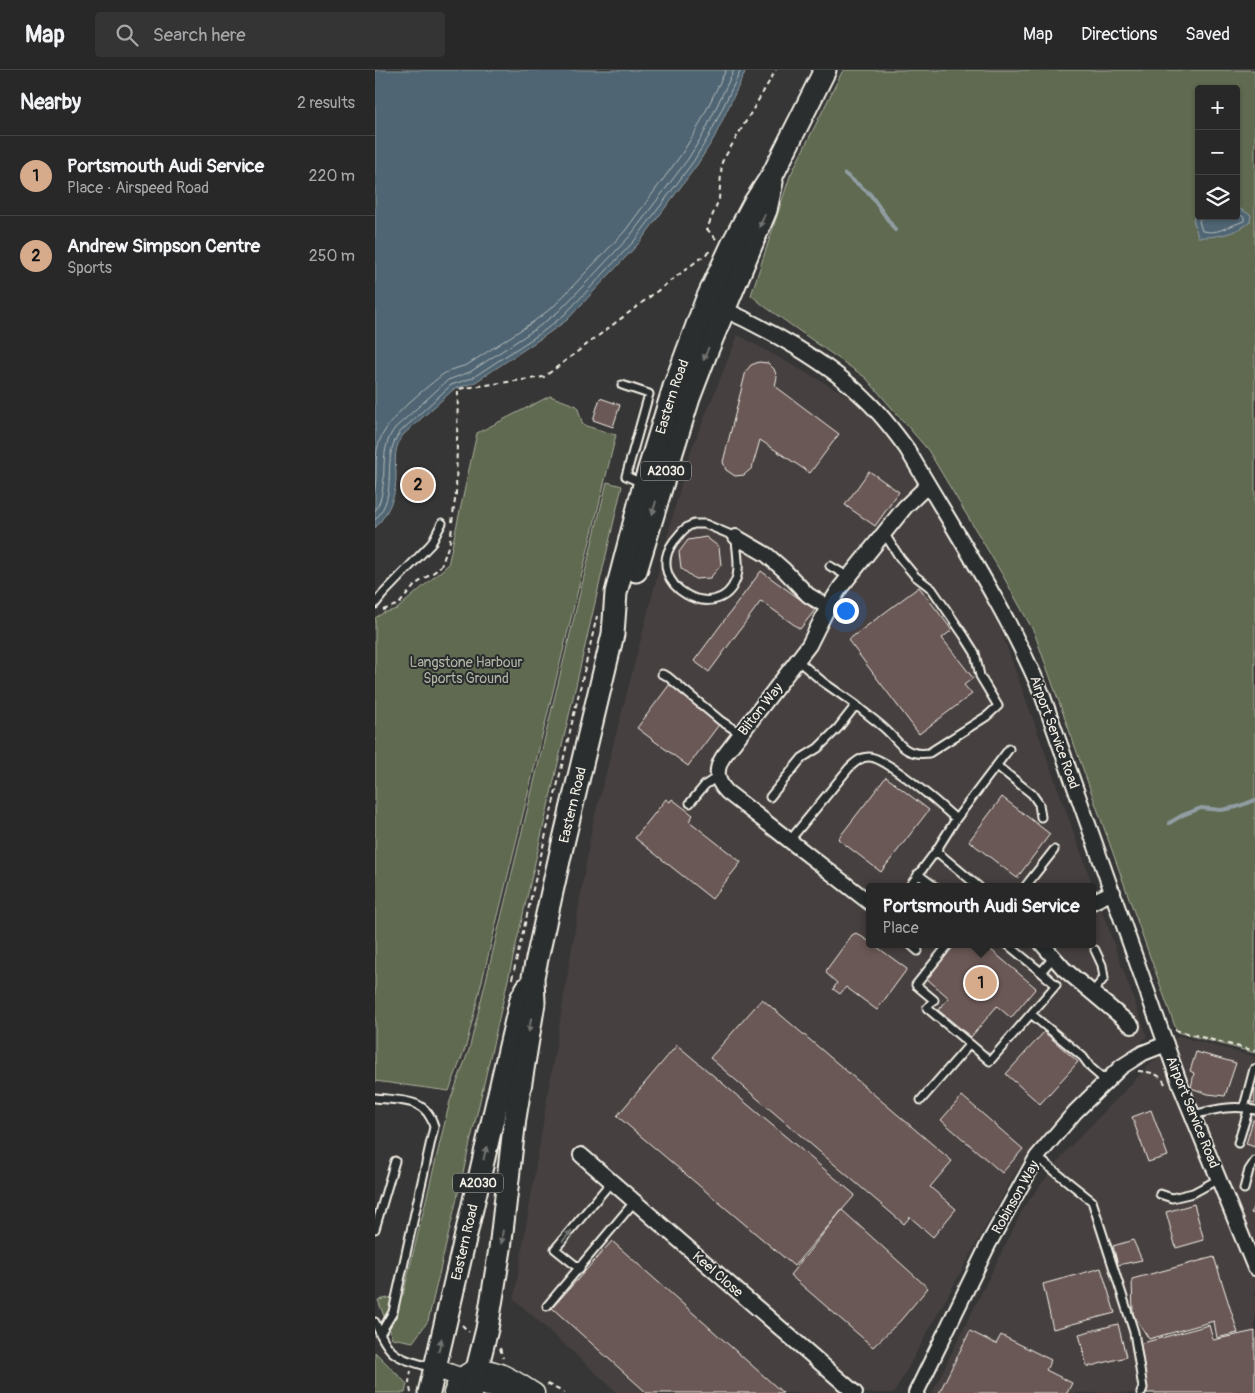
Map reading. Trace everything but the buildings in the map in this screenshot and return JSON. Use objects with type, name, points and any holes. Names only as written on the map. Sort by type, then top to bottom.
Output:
[{"type":"main road","name":"Eastern Road","points":[[429,1393],[521,999],[533,976],[613,634],[616,593],[644,485],[674,387],[715,305],[753,204],[773,174],[825,70]]},
{"type":"main road","name":"Eastern Road","points":[[613,634],[629,597],[662,483],[707,351],[715,305]]},
{"type":"main road","name":"Eastern Road","points":[[471,1380],[487,1329],[500,1248],[515,1118],[534,1003],[533,976]]},
{"type":"street","name":"Airport Service Road","points":[[715,305],[808,355],[864,397],[893,430],[996,599],[1021,646],[1042,694],[1166,1044],[1254,1263]]},
{"type":"street","name":"Bilton Way","points":[[717,777],[718,764],[797,660],[815,633],[828,607],[849,577],[913,498],[928,485]]},
{"type":"street","points":[[736,537],[767,555],[808,595],[828,607]]},
{"type":"street","points":[[717,777],[727,792],[866,900]]},
{"type":"street","points":[[1096,900],[1113,892]]},
{"type":"street","points":[[1045,948],[1053,958],[1132,1026]]},
{"type":"street","name":"Robinson Way","points":[[916,1393],[993,1236],[1037,1157],[1075,1112],[1106,1080],[1130,1060],[1166,1044]]},
{"type":"street","name":"Keel Close","points":[[581,1155],[855,1393]]},
{"type":"street","points":[[435,1368],[499,1390],[519,1393]]},
{"type":"street","points":[[453,1393],[471,1380],[502,1373],[535,1393]]},
{"type":"lane","points":[[622,385],[649,394],[626,476],[644,485]]},
{"type":"lane","points":[[375,604],[431,544],[441,524]]},
{"type":"lane","points":[[705,524],[736,537],[737,578],[728,592],[708,601],[696,600],[677,589],[671,581],[666,561],[670,546],[686,526],[705,524]]},
{"type":"lane","points":[[797,660],[888,731],[902,748],[910,752],[929,753],[987,716],[998,706],[980,676],[975,653],[965,637],[932,589],[915,576],[900,558],[884,533]]},
{"type":"lane","points":[[830,566],[849,577]]},
{"type":"lane","points":[[662,674],[667,676],[721,721],[740,733]]},
{"type":"lane","points":[[770,797],[802,758],[818,748],[838,728],[856,705]]},
{"type":"lane","points":[[912,883],[936,851],[956,819],[1009,750]]},
{"type":"lane","points":[[790,840],[849,768],[857,760],[870,756],[884,761],[956,819]]},
{"type":"lane","points":[[997,766],[1032,794],[1039,804],[1041,817]]},
{"type":"lane","points":[[690,803],[705,785],[717,777]]},
{"type":"lane","points":[[1028,883],[1054,850]]},
{"type":"lane","points":[[936,851],[974,883]]},
{"type":"lane","points":[[918,874],[930,883]]},
{"type":"lane","points":[[915,948],[918,951]]},
{"type":"lane","points":[[946,948],[916,985],[934,1000],[927,1008],[990,1061],[1056,985],[1012,948]]},
{"type":"lane","points":[[1092,993],[1104,978],[1102,965],[1095,950]]},
{"type":"lane","points":[[1041,972],[1053,958]]},
{"type":"lane","points":[[1031,1014],[1083,1057],[1091,1068],[1106,1080]]},
{"type":"lane","points":[[921,1100],[970,1044]]},
{"type":"lane","points":[[1238,1143],[1250,1108],[1254,1069]]},
{"type":"lane","points":[[375,1098],[420,1105],[427,1111],[434,1127],[393,1312],[380,1334]]},
{"type":"lane","points":[[1193,1115],[1221,1108],[1250,1108]]},
{"type":"lane","points":[[1037,1157],[1093,1201],[1133,1332],[1143,1388],[1141,1393]]},
{"type":"lane","points":[[375,1229],[395,1161]]},
{"type":"lane","points":[[1244,1189],[1249,1170],[1255,1161]]},
{"type":"lane","points":[[1160,1194],[1172,1198],[1193,1193],[1219,1179]]},
{"type":"lane","points":[[580,1269],[555,1249],[613,1181]]},
{"type":"lane","points":[[547,1306],[636,1201]]},
{"type":"lane","points":[[375,1322],[389,1350],[395,1354],[435,1368]]},
{"type":"path","points":[[717,240],[707,228],[719,199],[722,162],[776,70]]},
{"type":"path","points":[[381,610],[399,604],[416,584],[437,570],[445,557],[450,541],[456,493],[458,389],[544,377],[707,252],[714,249]]},
{"type":"path","points":[[1159,1025],[1255,1052]]},
{"type":"path","points":[[1136,1071],[1153,1072],[1163,1080],[1167,1087]]},
{"type":"shaded area","points":[[738,335],[870,408],[987,592],[1092,883],[866,883],[866,948],[1096,948],[1096,894],[1147,1036],[1016,1172],[894,1393],[618,1393],[514,1299],[592,827],[688,458]]},
{"type":"shaded area","points":[[1178,1036],[1255,1057],[1255,1393],[932,1393],[1024,1207],[1068,1149]]},
{"type":"green space","points":[[843,70],[1255,70],[1255,1053],[1177,1032],[1034,632],[1002,574],[928,450],[866,378],[751,295],[790,176]]},
{"type":"green space","name":"Langstone Harbour Sports Ground","points":[[550,396],[577,406],[583,425],[616,435],[466,1046],[449,1091],[375,1081],[375,618],[383,613],[397,609],[448,565],[477,433]]},
{"type":"green space","points":[[607,482],[622,486],[428,1321],[413,1342],[392,1338],[378,1300],[403,1295],[450,1101],[469,1050]]},
{"type":"green space","points":[[375,1352],[407,1384],[405,1393],[375,1393]]},
{"type":"water","points":[[375,70],[746,70],[714,138],[697,165],[639,243],[567,320],[474,383],[454,389],[403,435],[396,453],[396,481],[391,503],[375,528]]},
{"type":"water","points":[[1240,209],[1251,215],[1250,222],[1245,226],[1226,234],[1212,237],[1198,237],[1193,219],[1195,217],[1195,220],[1240,220]]},
{"type":"waterway","points":[[845,174],[870,194],[895,230]]},
{"type":"waterway","points":[[1169,823],[1201,808],[1221,810],[1237,807],[1255,800]]},
{"type":"place","name":"Andrew Simpson Centre","points":[[418,485]]},
{"type":"place","name":"Portsmouth Audi Service","points":[[981,983]]}]
